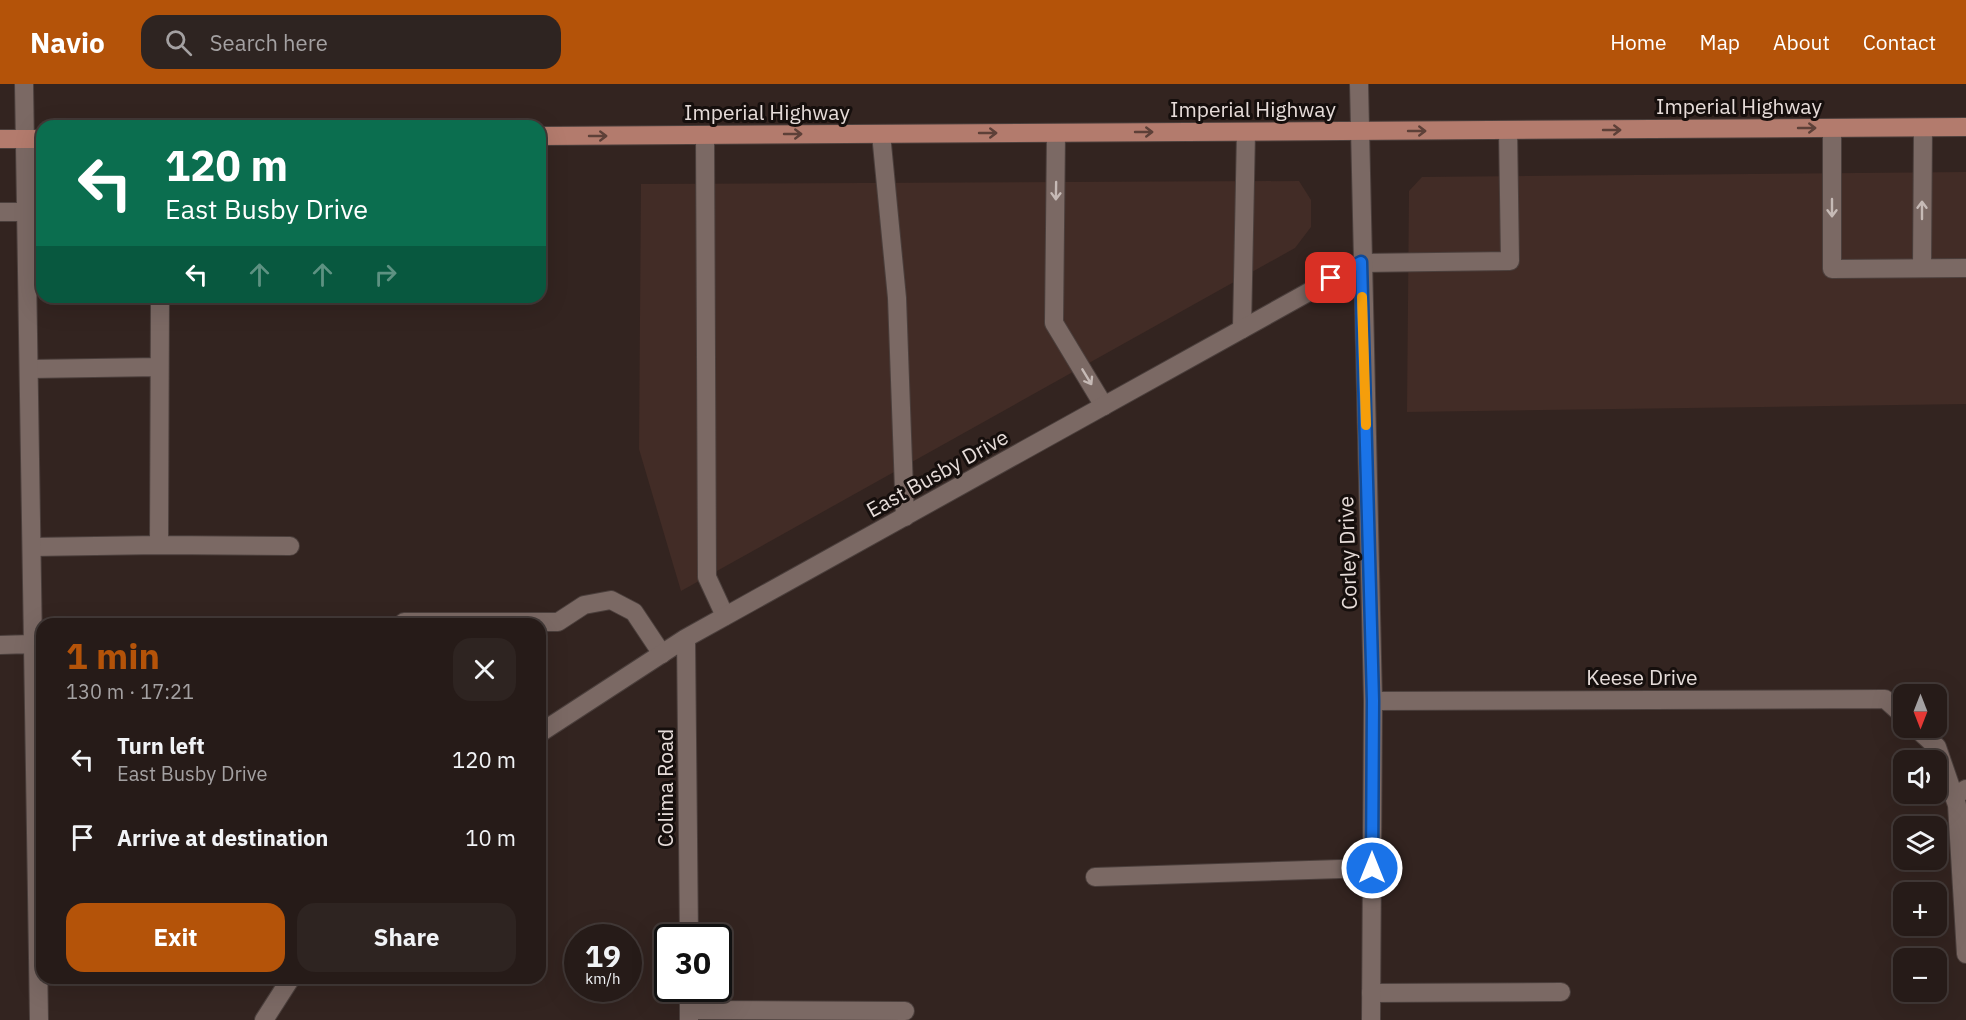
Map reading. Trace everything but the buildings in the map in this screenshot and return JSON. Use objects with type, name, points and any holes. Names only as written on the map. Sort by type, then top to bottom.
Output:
[{"type":"main road","name":"Imperial Highway","points":[[546,136],[1966,127]]},
{"type":"main road","points":[[0,139],[33,139]]},
{"type":"street","points":[[24,84],[33,139],[25,212],[36,859]]},
{"type":"street","name":"Corley Drive","points":[[1359,84],[1361,262],[1373,701],[1371,1020]]},
{"type":"street","points":[[1833,128],[1833,269],[1966,268]]},
{"type":"street","points":[[1922,268],[1923,128]]},
{"type":"street","points":[[1361,262],[1510,261],[1508,130]]},
{"type":"street","points":[[1242,329],[1246,132]]},
{"type":"street","points":[[1056,133],[1054,323],[1104,406]]},
{"type":"street","points":[[881,134],[897,298],[905,517]]},
{"type":"street","points":[[705,135],[707,577],[725,616]]},
{"type":"street","points":[[0,212],[25,212]]},
{"type":"street","name":"East Busby Drive","points":[[546,729],[686,638],[1361,262]]},
{"type":"street","points":[[159,545],[160,303]]},
{"type":"street","points":[[29,369],[159,367]]},
{"type":"street","points":[[32,548],[159,545],[290,546]]},
{"type":"street","points":[[546,622],[558,622],[584,605],[612,600],[634,612],[662,654]]},
{"type":"street","name":"Colima Road","points":[[686,638],[689,924]]},
{"type":"street","points":[[0,645],[32,644]]},
{"type":"street","name":"Keese Drive","points":[[1373,701],[1885,699],[1893,706]]},
{"type":"street","points":[[1927,738],[1937,747],[1960,792],[1958,806],[1966,954]]},
{"type":"street","points":[[1095,877],[1372,868]]},
{"type":"street","points":[[38,984],[39,1020]]},
{"type":"street","points":[[264,1020],[287,984]]},
{"type":"street","points":[[1371,993],[1561,992]]},
{"type":"street","points":[[689,1015],[905,1011]]},
{"type":"shaded area","points":[[1966,172],[1966,404],[1407,412],[1409,191],[1422,177]]},
{"type":"shaded area","points":[[1299,181],[1311,200],[1311,227],[1295,248],[681,591],[639,449],[641,184]]},
{"type":"slow traffic","points":[[1362,297],[1366,425]]},
{"type":"route","points":[[1331,278],[1361,262],[1373,701],[1372,868]]}]
